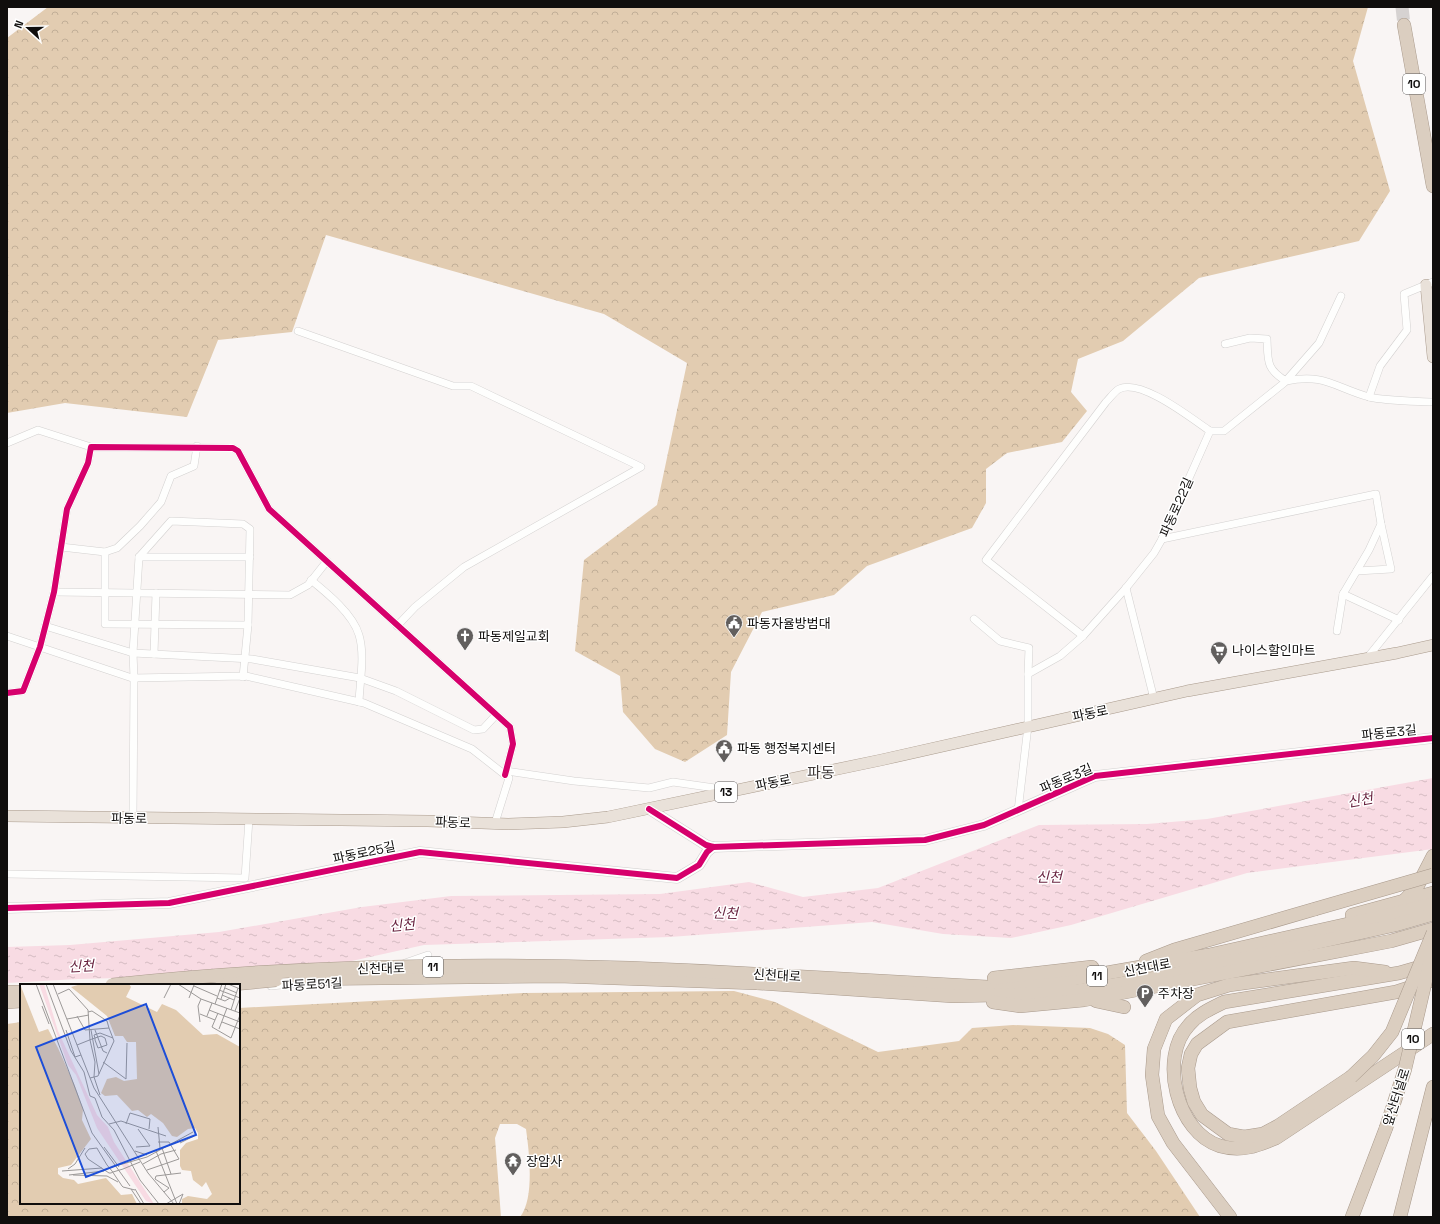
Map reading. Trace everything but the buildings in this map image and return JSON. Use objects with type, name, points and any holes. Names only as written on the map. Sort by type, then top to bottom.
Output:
[{"type":"highway","name":"10","points":[[1404,25],[1433,186]]},
{"type":"highway","points":[[1403,902],[1417,887],[1433,856]]},
{"type":"highway","points":[[1146,961],[1174,950],[1433,875]]},
{"type":"highway","name":"11","points":[[910,983],[1042,974],[1146,961],[1316,924],[1433,893]]},
{"type":"highway","name":"신천대로","points":[[232,984],[293,978],[558,976],[756,979],[910,983],[988,987],[1071,980],[1209,955],[1433,904]]},
{"type":"highway","name":"신천대로","points":[[122,984],[302,970],[441,966],[564,965],[756,979],[953,996],[1069,992],[1132,982],[1395,925],[1433,913]]},
{"type":"highway","name":"11","points":[[953,996],[1020,1006],[1084,1000],[1391,941],[1433,929]]},
{"type":"highway","points":[[1433,933],[1392,1032],[1373,1056],[1351,1077],[1278,1126],[1263,1134],[1244,1137],[1228,1134],[1202,1115],[1192,1095],[1188,1068],[1191,1054],[1198,1044],[1227,1022],[1396,992],[1433,980]]},
{"type":"highway","name":"앞산터널로","points":[[1352,1217],[1386,1128],[1406,1069],[1433,949]]},
{"type":"highway","points":[[1433,964],[1399,973],[1224,1002],[1205,1012],[1188,1025],[1178,1045],[1174,1066],[1175,1090],[1183,1112],[1202,1134],[1219,1145],[1240,1149],[1255,1147],[1276,1138],[1433,1034]]},
{"type":"highway","points":[[1230,1217],[1174,1143],[1158,1116],[1152,1075],[1154,1049],[1166,1019],[1197,995],[1229,985],[1354,968],[1399,973]]},
{"type":"highway","points":[[1173,994],[1208,977]]},
{"type":"highway","points":[[7,992],[20,992]]},
{"type":"highway","points":[[1084,1000],[1124,1007]]},
{"type":"highway","points":[[7,1002],[20,1001]]},
{"type":"highway","points":[[1400,1217],[1433,1087]]},
{"type":"main road","points":[[1430,283],[1433,357]]},
{"type":"main road","name":"파동로","points":[[7,816],[495,823],[563,822],[608,818],[881,760],[1187,691],[1433,645]]},
{"type":"street","points":[[1370,397],[1380,366],[1406,330],[1404,294],[1430,283]]},
{"type":"street","points":[[1083,636],[986,560],[1106,402],[1120,389],[1130,387],[1147,390],[1210,431],[1224,431],[1286,381],[1319,343],[1341,296]]},
{"type":"street","points":[[298,331],[453,386],[471,386],[641,467],[464,567],[415,607],[397,626]]},
{"type":"street","points":[[1225,344],[1250,338],[1267,339],[1268,361],[1274,374],[1286,381],[1301,378],[1322,379],[1370,397],[1433,402]]},
{"type":"street","points":[[7,443],[38,430],[91,447],[197,446],[233,448],[238,451],[269,509],[510,727],[513,744],[506,773]]},
{"type":"street","name":"파동로22길","points":[[1028,674],[1060,656],[1083,636],[1126,588],[1154,553],[1162,539],[1210,431]]},
{"type":"street","points":[[61,547],[105,552],[117,548],[140,526],[161,502],[171,476],[194,466],[197,446]]},
{"type":"street","points":[[7,693],[23,691],[40,647],[54,592],[68,509],[88,463],[91,447]]},
{"type":"street","points":[[1162,539],[1376,494],[1391,569],[1357,571]]},
{"type":"street","points":[[133,818],[133,653],[140,558],[171,521],[243,524],[248,526],[250,529],[250,594],[246,659],[243,676]]},
{"type":"street","points":[[1337,632],[1344,594],[1370,550],[1381,524]]},
{"type":"street","points":[[105,552],[105,624],[248,625]]},
{"type":"street","points":[[140,558],[250,557]]},
{"type":"street","points":[[54,592],[290,595],[308,584],[326,561]]},
{"type":"street","points":[[1368,657],[1433,576]]},
{"type":"street","points":[[311,580],[342,606],[359,634],[362,656],[359,702]]},
{"type":"street","points":[[1126,588],[1154,699]]},
{"type":"street","points":[[154,654],[156,593]]},
{"type":"street","points":[[1344,594],[1399,620]]},
{"type":"street","points":[[974,619],[1000,642],[1029,648],[1028,726],[1018,811]]},
{"type":"street","points":[[45,626],[133,653],[246,659],[360,678],[396,691],[474,730],[483,729],[496,715]]},
{"type":"street","points":[[7,636],[134,678],[243,676],[359,702],[472,749],[506,773],[509,778],[495,823]]},
{"type":"street","name":"파동로3길","points":[[713,847],[925,840],[984,825],[1095,776],[1433,738]]},
{"type":"street","points":[[506,773],[574,782],[649,788],[673,782],[715,788],[720,794]]},
{"type":"street","points":[[649,809],[706,845],[713,847]]},
{"type":"street","points":[[7,874],[245,882],[249,819]]},
{"type":"street","name":"파동로25길","points":[[7,908],[169,903],[245,882],[420,852],[677,878],[700,865],[706,852],[713,847]]},
{"type":"street","name":"파동로51길","points":[[240,989],[320,981],[348,982],[428,955]]},
{"type":"street","points":[[7,1006],[20,1005]]},
{"type":"green space","points":[[48,7],[1368,7],[1353,61],[1390,191],[1359,241],[1199,278],[1123,341],[1078,359],[1071,392],[1087,411],[1062,442],[1007,453],[986,469],[986,503],[972,528],[867,566],[834,595],[762,612],[731,672],[727,735],[685,762],[655,749],[623,712],[620,676],[575,651],[584,560],[657,505],[687,363],[604,314],[326,235],[292,332],[218,340],[187,417],[65,403],[7,413],[7,38]]},
{"type":"green space","points":[[734,991],[775,1002],[878,1052],[959,1041],[972,1028],[1013,1025],[1090,1028],[1108,1034],[1125,1045],[1127,1113],[1156,1151],[1200,1217],[520,1217],[525,1209],[528,1198],[530,1174],[526,1129],[517,1124],[500,1124],[495,1138],[501,1217],[7,1217],[7,1024],[20,1022],[20,1204],[240,1204],[240,1008],[523,993]]},
{"type":"water","name":"신천","points":[[1433,778],[1433,849],[1247,873],[1071,925],[1011,938],[943,934],[872,922],[670,937],[424,945],[293,974],[78,979],[7,983],[7,947],[70,945],[219,932],[362,907],[451,896],[660,894],[749,882],[803,897],[878,888],[1039,825],[1147,824],[1207,819]]},
{"type":"tunnel","points":[[1402,7],[1404,25]]},
{"type":"cycle path","points":[[7,693],[23,691],[40,647],[54,592],[67,509],[88,463],[91,447],[233,448],[238,451],[269,509],[510,727],[513,744],[505,775]]},
{"type":"cycle path","points":[[649,809],[706,845],[713,847],[925,840],[984,825],[1095,776],[1433,738]]},
{"type":"cycle path","points":[[7,908],[169,903],[420,852],[677,878],[699,865],[707,852],[713,847]]},
{"type":"place","name":"파동자율방범대","points":[[734,638]]},
{"type":"place","name":"파동제일교회","points":[[465,651]]},
{"type":"place","name":"나이스할인마트","points":[[1219,665]]},
{"type":"place","name":"파동 행정복지센터","points":[[724,763]]},
{"type":"place","name":"주차장","points":[[1145,1008]]},
{"type":"place","name":"장암사","points":[[513,1176]]},
{"type":"district","name":"파동","points":[[821,773]]}]
